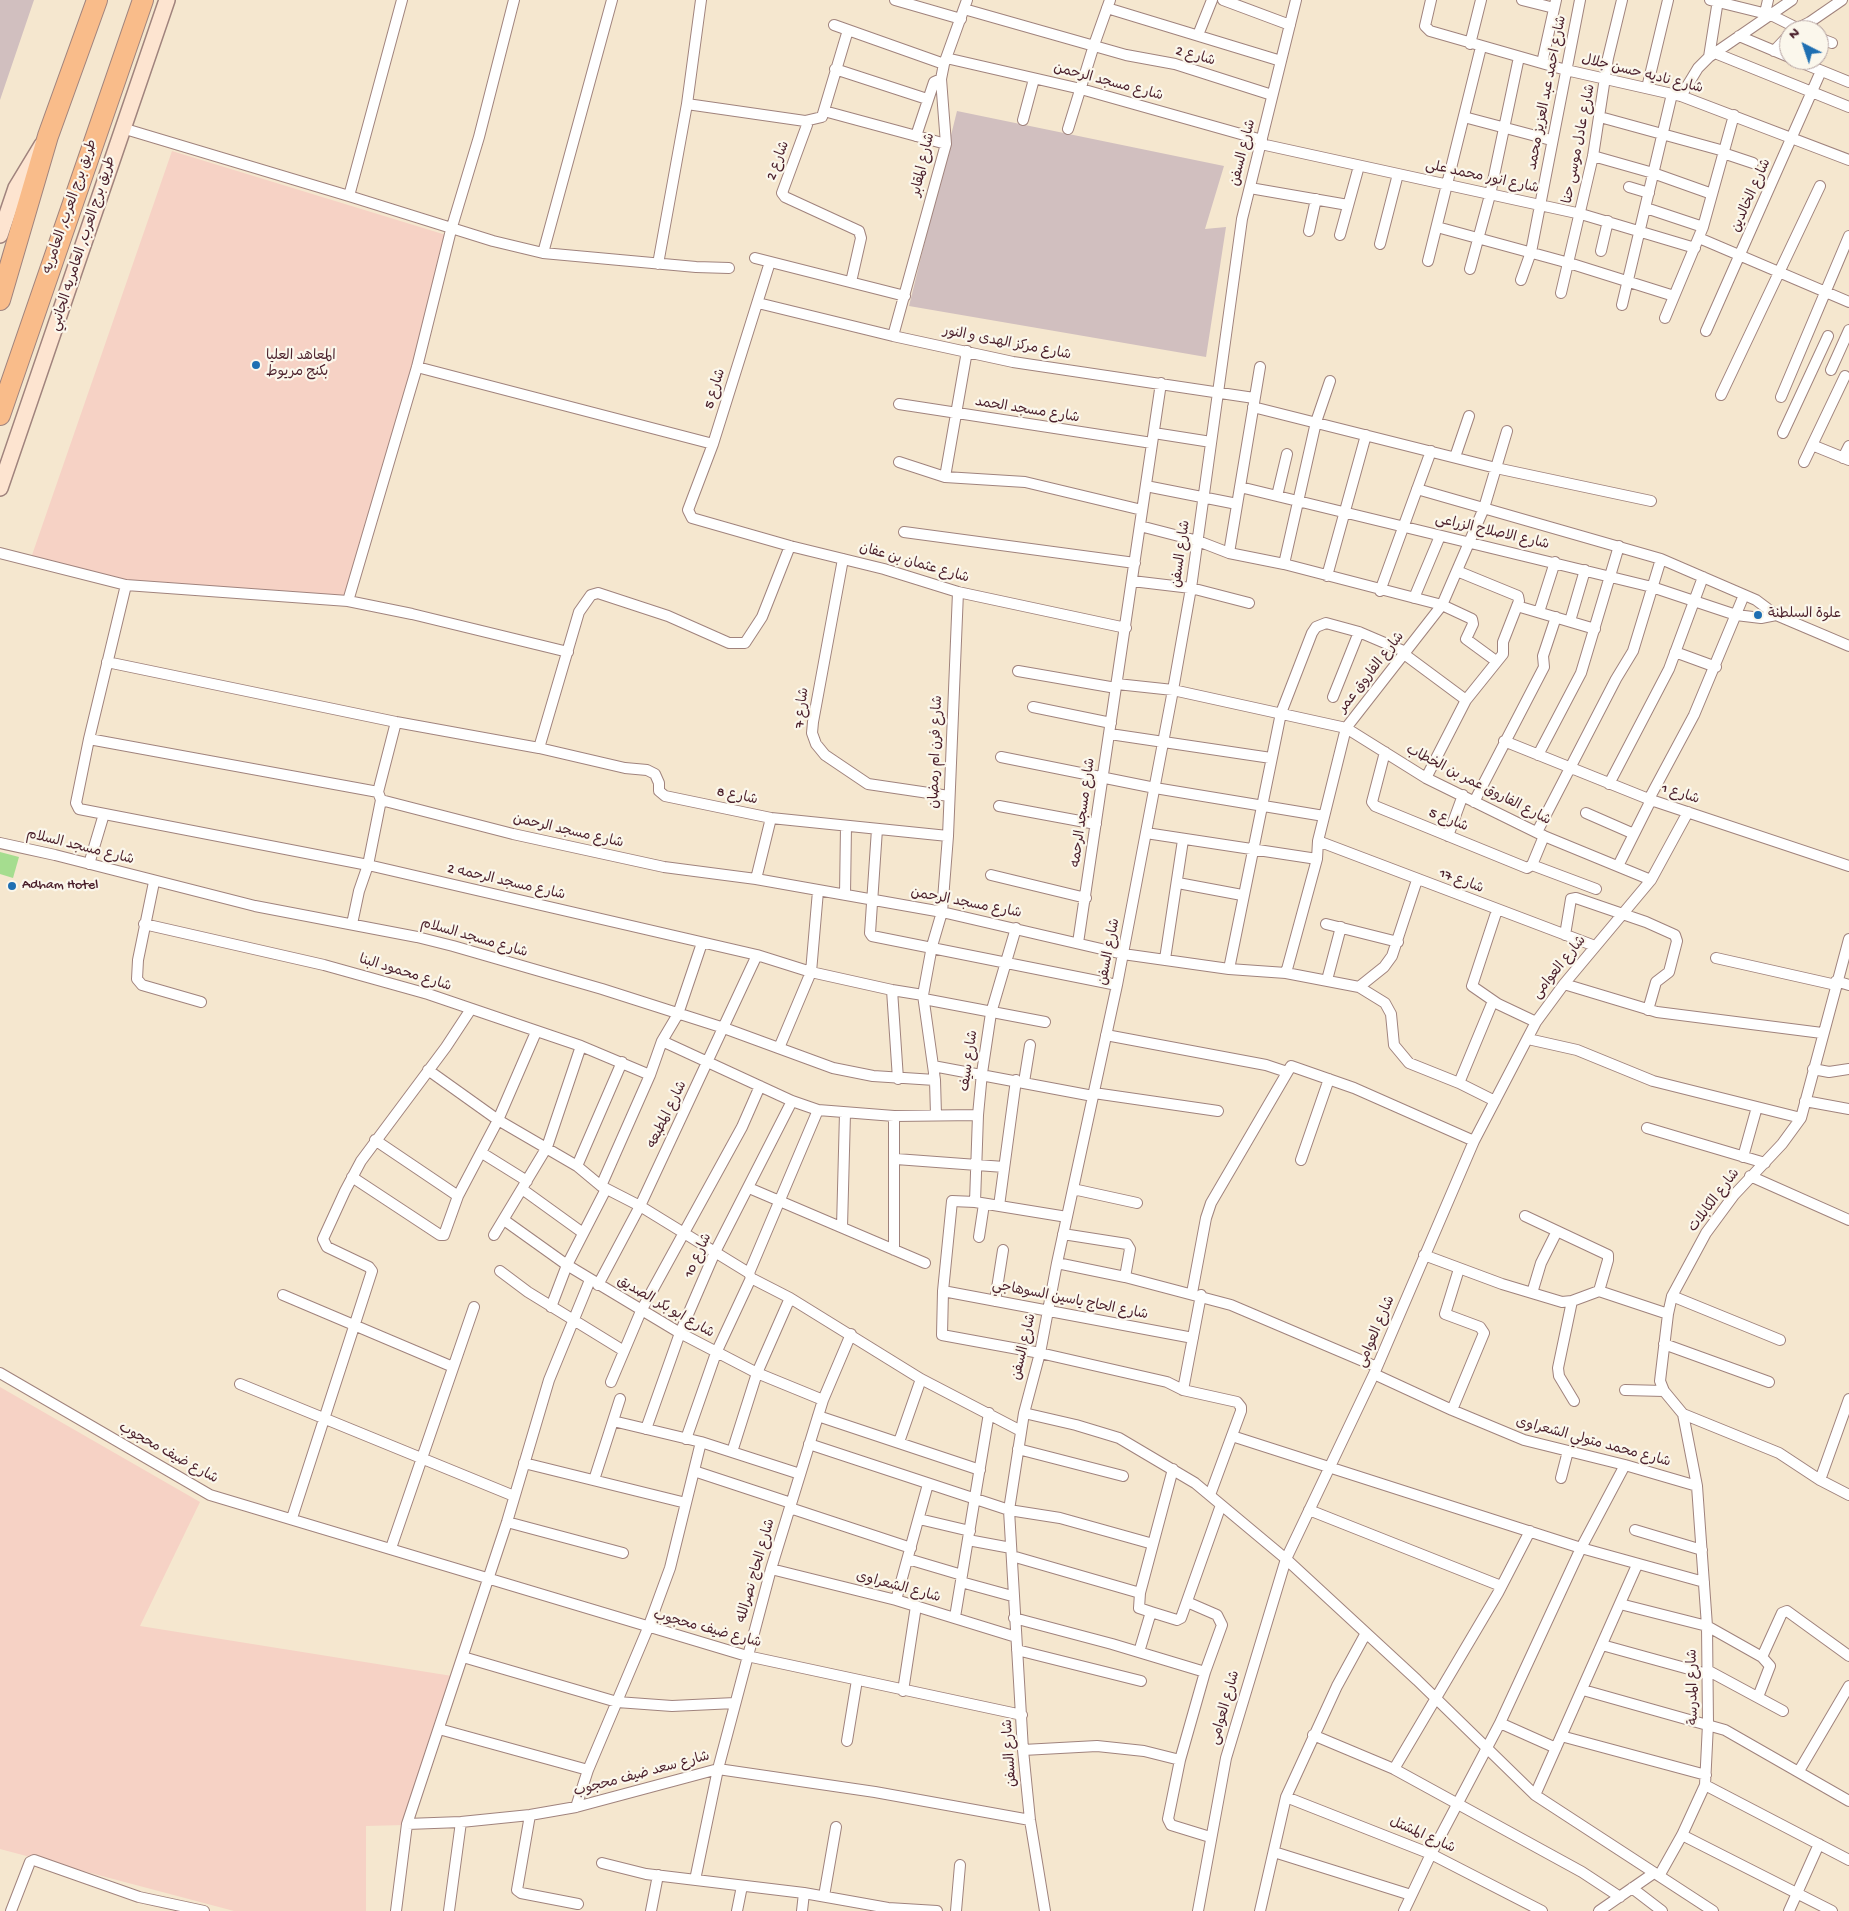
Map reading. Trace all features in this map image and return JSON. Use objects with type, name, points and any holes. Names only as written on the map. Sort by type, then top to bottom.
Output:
[{"type":"highway","points":[[0,300],[48,136],[97,0]]},
{"type":"highway","name":"طريق برج العرب, العامريه","points":[[0,415],[143,0]]},
{"type":"street","name":"طريق برج العرب, العامريه الجانبي","points":[[0,488],[167,0]]},
{"type":"street","points":[[349,196],[402,0]]},
{"type":"street","points":[[348,601],[417,367],[451,230],[479,137],[514,0]]},
{"type":"street","points":[[543,253],[612,0]]},
{"type":"street","points":[[658,264],[687,104],[701,0]]},
{"type":"street","name":"شارع 2","points":[[895,0],[964,9],[1126,55],[1176,64],[1272,96]]},
{"type":"street","points":[[1198,35],[1212,0]]},
{"type":"street","points":[[1223,0],[1290,25]]},
{"type":"street","name":"شارع السفن","points":[[1045,1911],[1030,1820],[1022,1750],[1022,1715],[1012,1596],[1009,1510],[1024,1413],[1040,1353],[1063,1234],[1117,985],[1173,690],[1198,541],[1242,219],[1296,0]]},
{"type":"street","name":"شارع ناديه حسن جلال","points":[[1429,0],[1425,26],[1430,31],[1566,70],[1677,95],[1849,160]]},
{"type":"street","points":[[1470,44],[1481,0]]},
{"type":"street","points":[[1522,0],[1555,4],[1542,63]]},
{"type":"street","name":"شارع احمد عبد العزيز محمد","points":[[1521,280],[1531,252],[1551,140],[1580,0]]},
{"type":"street","name":"شارع عادل موسى حنا","points":[[1561,294],[1580,214],[1600,117],[1608,58],[1622,0]]},
{"type":"street","points":[[1647,88],[1668,0]]},
{"type":"street","points":[[1768,0],[1768,14]]},
{"type":"street","points":[[1622,305],[1662,134],[1677,95],[1698,68],[1712,55],[1768,14],[1792,0]]},
{"type":"street","points":[[1813,20],[1842,0]]},
{"type":"street","points":[[1712,55],[1716,1],[1768,14],[1779,21]]},
{"type":"street","points":[[1068,129],[1109,4],[1281,61]]},
{"type":"street","name":"شارع المقابر","points":[[893,336],[946,144],[941,79],[945,61],[964,9]]},
{"type":"street","points":[[834,25],[945,61]]},
{"type":"street","points":[[687,104],[806,121],[821,118],[848,30]]},
{"type":"street","points":[[1739,36],[1779,53]]},
{"type":"street","points":[[1774,51],[1779,46]]},
{"type":"street","points":[[1428,261],[1481,47]]},
{"type":"street","points":[[1712,55],[1849,107]]},
{"type":"street","points":[[1470,270],[1490,195],[1518,56]]},
{"type":"street","name":"شارع مسجد الرحمن","points":[[945,61],[1080,89],[1261,142]]},
{"type":"street","points":[[835,70],[927,99]]},
{"type":"street","points":[[1821,71],[1849,82]]},
{"type":"street","name":"شارع الخالدين","points":[[1706,331],[1793,139],[1821,71]]},
{"type":"street","points":[[916,136],[934,82],[941,79]]},
{"type":"street","points":[[1023,120],[1034,79]]},
{"type":"street","points":[[824,110],[946,144]]},
{"type":"street","points":[[1665,318],[1703,227],[1734,115]]},
{"type":"street","points":[[1464,117],[1551,140]]},
{"type":"street","points":[[1600,117],[1723,152],[1753,163]]},
{"type":"street","name":"شارع 2","points":[[806,121],[807,125],[782,193],[785,197],[859,231],[861,238],[851,282]]},
{"type":"street","points":[[122,128],[349,196],[451,230],[543,253],[658,264],[729,268]]},
{"type":"street","points":[[0,235],[16,188],[48,136]]},
{"type":"street","name":"شارع انور محمد على","points":[[1261,142],[1359,166],[1540,204],[1697,243],[1740,256],[1849,302]]},
{"type":"street","points":[[1592,156],[1653,173],[1712,194]]},
{"type":"street","points":[[1340,235],[1359,166]]},
{"type":"street","points":[[1380,244],[1398,174]]},
{"type":"street","points":[[1721,395],[1820,186]]},
{"type":"street","points":[[1629,187],[1649,193]]},
{"type":"street","points":[[1250,188],[1348,205]]},
{"type":"street","points":[[1309,231],[1316,199]]},
{"type":"street","points":[[1646,208],[1703,227]]},
{"type":"street","points":[[1601,251],[1608,221]]},
{"type":"street","points":[[1437,227],[1569,262],[1674,296]]},
{"type":"street","points":[[1781,397],[1825,292],[1845,255],[1849,236]]},
{"type":"street","points":[[755,258],[905,296]]},
{"type":"street","name":"شارع 5","points":[[696,520],[690,516],[688,510],[713,444],[770,262]]},
{"type":"street","name":"شارع مركز الهدى و النور","points":[[758,303],[893,336],[1013,362],[1218,393],[1316,422],[1496,468],[1651,501]]},
{"type":"street","points":[[1830,370],[1849,330]]},
{"type":"street","points":[[1783,433],[1828,336]]},
{"type":"street","points":[[945,476],[967,351]]},
{"type":"street","points":[[1804,462],[1848,378],[1816,363]]},
{"type":"street","points":[[417,367],[713,444]]},
{"type":"street","points":[[1229,553],[1260,367]]},
{"type":"street","points":[[1284,564],[1316,422],[1330,381]]},
{"type":"street","name":"شارع مسجد الرحمه","points":[[1078,943],[1161,383]]},
{"type":"street","name":"شارع مسجد الحمد","points":[[899,404],[955,414],[1153,438],[1211,442]]},
{"type":"street","points":[[1455,457],[1469,416]]},
{"type":"street","name":"شارع الفاروق عمر","points":[[1286,973],[1317,859],[1318,841],[1346,728],[1442,605],[1484,508],[1508,431]]},
{"type":"street","points":[[1327,576],[1366,435]]},
{"type":"street","points":[[1812,446],[1846,459],[1849,446]]},
{"type":"street","points":[[1380,591],[1430,451]]},
{"type":"street","points":[[1277,496],[1286,454]]},
{"type":"street","points":[[899,462],[945,476],[1025,482],[1142,510]]},
{"type":"street","points":[[1146,486],[1237,504]]},
{"type":"street","name":"شارع الاصلاح الزراعى","points":[[1240,487],[1404,525],[1468,544],[1555,562],[1610,576],[1652,587],[1736,614],[1761,618],[1776,615]]},
{"type":"street","name":"شارع الاصلاح الزراعى","points":[[1417,489],[1661,559],[1744,595],[1776,615]]},
{"type":"street","name":"شارع عثمان بن عفان","points":[[696,520],[884,569],[958,592],[1126,628]]},
{"type":"street","points":[[1140,526],[1198,541],[1229,553],[1284,564],[1380,591],[1442,605],[1472,619],[1473,624],[1466,639],[1496,661]]},
{"type":"street","points":[[904,532],[1135,563]]},
{"type":"street","points":[[1414,598],[1440,536]]},
{"type":"street","points":[[539,748],[582,605],[591,595],[598,593],[668,616],[729,643],[745,643],[762,616],[790,546]]},
{"type":"street","points":[[1538,755],[1581,673],[1619,546]]},
{"type":"street","points":[[0,553],[126,584],[348,601],[387,608],[568,652]]},
{"type":"street","name":"شارع 7","points":[[843,559],[813,722],[812,734],[816,744],[825,755],[868,784],[949,796]]},
{"type":"street","points":[[1596,889],[1532,865],[1541,834],[1570,768],[1616,679],[1633,651],[1661,559]]},
{"type":"street","points":[[1539,612],[1555,562]]},
{"type":"street","points":[[1570,621],[1585,570]]},
{"type":"street","points":[[1426,778],[1466,700],[1502,654],[1503,642],[1517,606],[1518,596],[1457,571]]},
{"type":"street","points":[[1609,784],[1662,684],[1703,577]]},
{"type":"street","points":[[1132,581],[1191,588],[1249,603]]},
{"type":"street","points":[[89,739],[126,584]]},
{"type":"street","name":"شارع فرن ام رمضان","points":[[936,1115],[935,1080],[924,997],[932,946],[942,912],[948,836],[958,592]]},
{"type":"street","points":[[1618,866],[1716,667],[1744,595]]},
{"type":"street","points":[[1517,606],[1595,629]]},
{"type":"street","points":[[1776,615],[1849,646]]},
{"type":"street","points":[[1474,802],[1544,667],[1543,656],[1556,617]]},
{"type":"street","points":[[1229,969],[1242,895],[1281,713],[1316,627],[1326,623],[1359,632],[1405,653],[1466,700]]},
{"type":"street","points":[[1333,696],[1359,632]]},
{"type":"street","points":[[1675,652],[1716,667]]},
{"type":"street","name":"شارع 8","points":[[108,662],[396,722],[539,748],[625,768],[650,771],[658,780],[659,791],[665,796],[771,818],[948,836]]},
{"type":"street","points":[[1018,670],[1116,686]]},
{"type":"street","name":"شارع الفاروق عمر بن الخطاب","points":[[1116,686],[1173,690],[1346,728],[1426,778],[1474,802],[1541,834],[1651,880]]},
{"type":"street","points":[[1032,707],[1111,723]]},
{"type":"street","points":[[352,924],[359,891],[368,865],[396,722]]},
{"type":"street","points":[[1110,734],[1272,758]]},
{"type":"street","name":"شارع مسجد الرحمن","points":[[89,739],[380,796],[513,834],[664,867],[756,879],[942,912],[1123,954],[1229,969],[1286,973],[1359,987],[1385,1003],[1390,1014],[1394,1045],[1403,1058],[1409,1063],[1459,1083],[1495,1101]]},
{"type":"street","name":"شارع مسجد الرحمه 2","points":[[89,739],[77,799],[76,806],[79,809],[368,865],[757,955],[811,972],[924,997]]},
{"type":"street","name":"شارع 1","points":[[1504,741],[1650,799],[1849,866]]},
{"type":"street","name":"شارع 5","points":[[1385,752],[1373,805],[1527,868],[1532,865]]},
{"type":"street","points":[[1001,756],[1154,788],[1324,816]]},
{"type":"street","points":[[1448,836],[1463,796]]},
{"type":"street","points":[[999,806],[1096,824]]},
{"type":"street","name":"شارع العوامى","points":[[1198,1911],[1210,1837],[1234,1728],[1286,1559],[1376,1370],[1474,1141],[1536,1022],[1564,984],[1651,880],[1688,812]]},
{"type":"street","points":[[1586,813],[1634,834]]},
{"type":"street","points":[[89,864],[104,814]]},
{"type":"street","points":[[756,879],[771,818]]},
{"type":"street","points":[[845,895],[846,826]]},
{"type":"street","points":[[877,829],[871,935],[1117,985]]},
{"type":"street","points":[[1146,833],[1317,859]]},
{"type":"street","points":[[1165,959],[1183,840]]},
{"type":"street","name":"شارع 17","points":[[1318,841],[1417,880],[1596,946]]},
{"type":"street","name":"شارع مسجد السلام","points":[[0,843],[255,906],[352,924],[453,946],[602,989],[724,1028],[833,1068],[898,1079],[935,1080]]},
{"type":"street","points":[[991,875],[1086,898]]},
{"type":"street","points":[[1359,987],[1388,963],[1398,942],[1417,880]]},
{"type":"street","points":[[154,882],[138,960],[136,974],[138,982],[142,985],[201,1002]]},
{"type":"street","points":[[1178,883],[1242,895]]},
{"type":"street","points":[[780,1048],[811,972],[818,891]]},
{"type":"street","points":[[1565,935],[1573,898],[1646,922],[1678,938],[1668,972],[1656,982],[1648,1010]]},
{"type":"street","points":[[1497,910],[1472,986],[1493,1001],[1536,1022]]},
{"type":"street","name":"شارع محمود البنا","points":[[144,924],[330,967],[471,1009],[581,1046],[650,1075]]},
{"type":"street","points":[[1326,924],[1398,942]]},
{"type":"street","name":"شارع سيف","points":[[979,1238],[980,1203],[976,1164],[982,1073],[991,1013],[1016,928]]},
{"type":"street","points":[[1327,980],[1341,928]]},
{"type":"street","name":"شارع الكابلات","points":[[1664,1391],[1660,1381],[1672,1296],[1706,1233],[1750,1176],[1765,1163],[1801,1118],[1822,1033],[1847,952],[1849,939]]},
{"type":"street","points":[[551,1307],[567,1265],[604,1187],[662,1041],[678,1014],[702,943]]},
{"type":"street","name":"شارع المطبعه","points":[[396,1911],[407,1824],[507,1522],[555,1363],[573,1321],[594,1282],[640,1206],[709,1062],[757,955]]},
{"type":"street","points":[[1716,958],[1849,985]]},
{"type":"street","points":[[1564,984],[1648,1010],[1822,1033]]},
{"type":"street","points":[[892,990],[898,1079]]},
{"type":"street","points":[[924,997],[991,1013],[1045,1022]]},
{"type":"street","points":[[1459,1083],[1493,1001]]},
{"type":"street","points":[[292,1518],[372,1271],[369,1267],[327,1247],[323,1242],[352,1178],[375,1140],[471,1009]]},
{"type":"street","points":[[352,1178],[442,1236],[445,1233],[458,1196],[482,1154],[498,1120],[536,1032]]},
{"type":"street","points":[[1106,1035],[1266,1065],[1287,1072]]},
{"type":"street","points":[[1528,1039],[1577,1050],[1653,1081],[1801,1118]]},
{"type":"street","points":[[662,1041],[792,1101],[818,1110],[894,1116],[978,1115]]},
{"type":"street","points":[[999,1206],[1004,1167],[1020,1081],[1030,1045]]},
{"type":"street","points":[[494,1234],[547,1148],[581,1046]]},
{"type":"street","points":[[577,1166],[622,1062]]},
{"type":"street","points":[[933,1066],[1094,1094],[1218,1111]]},
{"type":"street","points":[[1183,1390],[1193,1338],[1196,1294],[1207,1211],[1290,1068],[1295,1066],[1329,1079],[1474,1141]]},
{"type":"street","points":[[1813,1069],[1829,1072],[1849,1069]]},
{"type":"street","points":[[428,1070],[498,1120],[577,1166],[604,1187],[640,1206],[750,1276],[851,1334],[921,1379],[990,1413],[1021,1431]]},
{"type":"street","points":[[1301,1160],[1329,1079]]},
{"type":"street","points":[[611,1382],[641,1311],[746,1119],[760,1086]]},
{"type":"street","name":"شارع 10","points":[[646,1429],[680,1333],[715,1252],[792,1101]]},
{"type":"street","points":[[1805,1102],[1849,1109]]},
{"type":"street","points":[[1743,1156],[1757,1107]]},
{"type":"street","points":[[686,1439],[716,1353],[750,1276],[818,1110]]},
{"type":"street","points":[[842,1227],[845,1113]]},
{"type":"street","points":[[894,1116],[896,1159],[894,1250]]},
{"type":"street","points":[[1647,1128],[1765,1163]]},
{"type":"street","points":[[375,1140],[458,1196]]},
{"type":"street","points":[[482,1154],[583,1233]]},
{"type":"street","points":[[896,1159],[1004,1167]]},
{"type":"street","points":[[1750,1176],[1849,1220]]},
{"type":"street","points":[[749,1188],[781,1200],[925,1263]]},
{"type":"street","points":[[1073,1189],[1137,1203]]},
{"type":"street","points":[[1067,1216],[980,1203],[952,1201],[943,1291],[944,1337],[1040,1353],[1168,1382],[1183,1390],[1240,1405],[1241,1411],[1210,1495]]},
{"type":"street","points":[[1525,1216],[1608,1255],[1599,1292]]},
{"type":"street","name":"شارع ابو بكر الصديق","points":[[504,1220],[567,1265],[641,1311],[716,1353],[757,1373],[823,1400]]},
{"type":"street","points":[[1532,1293],[1541,1263],[1557,1231]]},
{"type":"street","points":[[1063,1234],[1128,1244],[1130,1249],[1125,1277]]},
{"type":"street","points":[[995,1301],[1003,1250]]},
{"type":"street","points":[[1424,1256],[1562,1302],[1572,1301],[1599,1292],[1668,1314]]},
{"type":"street","name":"شارع محمد متولي الشعراوى","points":[[1057,1263],[1196,1294],[1231,1305],[1376,1370],[1452,1410],[1524,1440],[1624,1464],[1697,1486]]},
{"type":"street","points":[[1452,1410],[1484,1333],[1480,1327],[1445,1314],[1460,1269]]},
{"type":"street","points":[[500,1271],[551,1307],[624,1351]]},
{"type":"street","name":"شارع الحاج ياسين السوهاجي","points":[[943,1291],[1193,1338]]},
{"type":"street","points":[[283,1296],[453,1367]]},
{"type":"street","points":[[1672,1296],[1780,1340]]},
{"type":"street","points":[[732,1452],[757,1373],[790,1298]]},
{"type":"street","points":[[1572,1301],[1558,1368],[1559,1376],[1574,1401]]},
{"type":"street","points":[[391,1548],[474,1307]]},
{"type":"street","name":"شارع الحاج نصرالله","points":[[695,1880],[718,1769],[771,1569],[823,1400],[851,1334]]},
{"type":"street","points":[[1664,1344],[1769,1382]]},
{"type":"street","name":"شارع ضيف محجوب","points":[[0,1373],[204,1492],[489,1577],[648,1628],[748,1656],[903,1691],[1022,1715]]},
{"type":"street","points":[[899,1442],[921,1379]]},
{"type":"street","points":[[240,1384],[325,1417],[421,1459],[514,1496]]},
{"type":"street","points":[[1625,1390],[1664,1391],[1683,1414],[1779,1453],[1820,1480],[1849,1495]]},
{"type":"street","points":[[594,1480],[620,1399]]},
{"type":"street","points":[[1820,1480],[1849,1399]]},
{"type":"street","points":[[955,1617],[990,1413]]},
{"type":"street","points":[[1024,1413],[1076,1424],[1118,1438],[1173,1469],[1210,1495],[1286,1559],[1366,1633],[1436,1698],[1486,1750],[1534,1795],[1713,1911]]},
{"type":"street","points":[[1683,1414],[1697,1486]]},
{"type":"street","points":[[818,1416],[980,1470]]},
{"type":"street","points":[[613,1421],[701,1442],[800,1474]]},
{"type":"street","points":[[1232,1436],[1581,1548],[1636,1565],[1704,1582]]},
{"type":"street","points":[[576,1807],[588,1770],[648,1628],[670,1568],[701,1442]]},
{"type":"street","points":[[809,1444],[928,1484],[975,1497],[1009,1510],[1060,1518],[1153,1544]]},
{"type":"street","points":[[1018,1449],[1123,1476]]},
{"type":"street","points":[[1561,1478],[1568,1451]]},
{"type":"street","points":[[524,1463],[686,1503]]},
{"type":"street","points":[[1404,1911],[1431,1854],[1500,1723],[1581,1548],[1624,1464]]},
{"type":"street","points":[[1173,1469],[1140,1593],[1139,1608],[1179,1620],[1221,1505]]},
{"type":"street","points":[[694,1471],[911,1548]]},
{"type":"street","points":[[896,1600],[928,1484]]},
{"type":"street","name":"شارع المدرسة","points":[[1656,1875],[1682,1835],[1705,1780],[1708,1724],[1707,1626],[1697,1486]]},
{"type":"street","points":[[1309,1510],[1501,1586]]},
{"type":"street","points":[[919,1519],[1011,1552],[1140,1593]]},
{"type":"street","points":[[507,1522],[623,1553]]},
{"type":"street","points":[[1635,1530],[1702,1550]]},
{"type":"street","points":[[1394,1769],[1501,1586],[1530,1531]]},
{"type":"street","points":[[908,1559],[1012,1596]]},
{"type":"street","points":[[1534,1795],[1583,1690],[1636,1565]]},
{"type":"street","name":"شارع الشعراوى","points":[[771,1569],[896,1600],[1016,1637]]},
{"type":"street","points":[[1187,1602],[1217,1615],[1222,1621],[1205,1672],[1180,1760],[1167,1815],[1171,1825],[1210,1837]]},
{"type":"street","points":[[1620,1604],[1707,1626],[1762,1657],[1770,1666],[1758,1697]]},
{"type":"street","points":[[903,1691],[916,1606]]},
{"type":"street","points":[[1762,1657],[1782,1613],[1787,1611],[1849,1656]]},
{"type":"street","points":[[1139,1652],[1151,1612]]},
{"type":"street","points":[[1014,1618],[1205,1672]]},
{"type":"street","points":[[1260,1911],[1286,1796],[1366,1633]]},
{"type":"street","points":[[1602,1645],[1707,1672],[1783,1711]]},
{"type":"street","points":[[1017,1650],[1141,1681]]},
{"type":"street","points":[[463,1657],[617,1702],[672,1706],[735,1703]]},
{"type":"street","points":[[847,1741],[856,1680]]},
{"type":"street","points":[[1799,1771],[1849,1686]]},
{"type":"street","points":[[1583,1690],[1708,1724],[1733,1733],[1849,1800]]},
{"type":"street","points":[[1500,1723],[1556,1748]]},
{"type":"street","points":[[439,1729],[588,1770]]},
{"type":"street","points":[[1314,1736],[1394,1769],[1582,1872],[1620,1896]]},
{"type":"street","points":[[1562,1736],[1705,1780],[1849,1860]]},
{"type":"street","points":[[1022,1750],[1113,1748],[1144,1751],[1180,1760]]},
{"type":"street","name":"شارع سعد ضيف محجوب","points":[[407,1824],[461,1822],[530,1815],[576,1807],[718,1769],[874,1792],[1030,1820]]},
{"type":"street","name":"شارع المشتل","points":[[1286,1796],[1431,1854],[1542,1911]]},
{"type":"street","points":[[530,1815],[517,1890],[521,1893],[578,1904]]},
{"type":"street","points":[[449,1911],[461,1822]]},
{"type":"street","points":[[824,1896],[836,1827]]},
{"type":"street","points":[[1682,1835],[1798,1892],[1832,1911]]},
{"type":"street","points":[[1789,1911],[1819,1844]]},
{"type":"street","points":[[1274,1852],[1411,1895]]},
{"type":"street","points":[[10,1911],[32,1860],[139,1896],[204,1911]]},
{"type":"street","points":[[602,1863],[658,1875],[824,1896],[888,1910],[937,1911]]},
{"type":"street","points":[[956,1911],[960,1865]]},
{"type":"street","points":[[650,1911],[658,1875]]},
{"type":"street","points":[[1599,1911],[1632,1888],[1656,1875]]},
{"type":"street","points":[[737,1911],[742,1886]]},
{"type":"street","points":[[1632,1888],[1662,1911]]},
{"type":"street","points":[[802,1911],[804,1893]]},
{"type":"shaded area","points":[[0,0],[34,0],[0,100]]},
{"type":"shaded area","points":[[957,111],[1224,166],[1205,229],[1226,227],[1206,357],[909,306]]},
{"type":"shaded area","name":"المعاهد العليا بكنج مريوط","points":[[172,151],[446,235],[416,356],[346,596],[329,597],[257,589],[124,581],[31,558]]},
{"type":"shaded area","points":[[0,1387],[200,1502],[140,1626],[452,1676],[405,1825],[366,1826],[366,1911],[234,1911],[0,1849]]},
{"type":"green space","points":[[0,852],[19,857],[13,878],[0,874]]},
{"type":"place","name":"المعاهد العليا بكنج مريوط","points":[[256,365]]},
{"type":"place","name":"علوة السلطنة","points":[[1758,615]]},
{"type":"place","name":"Adham Hotel","points":[[12,886]]}]
